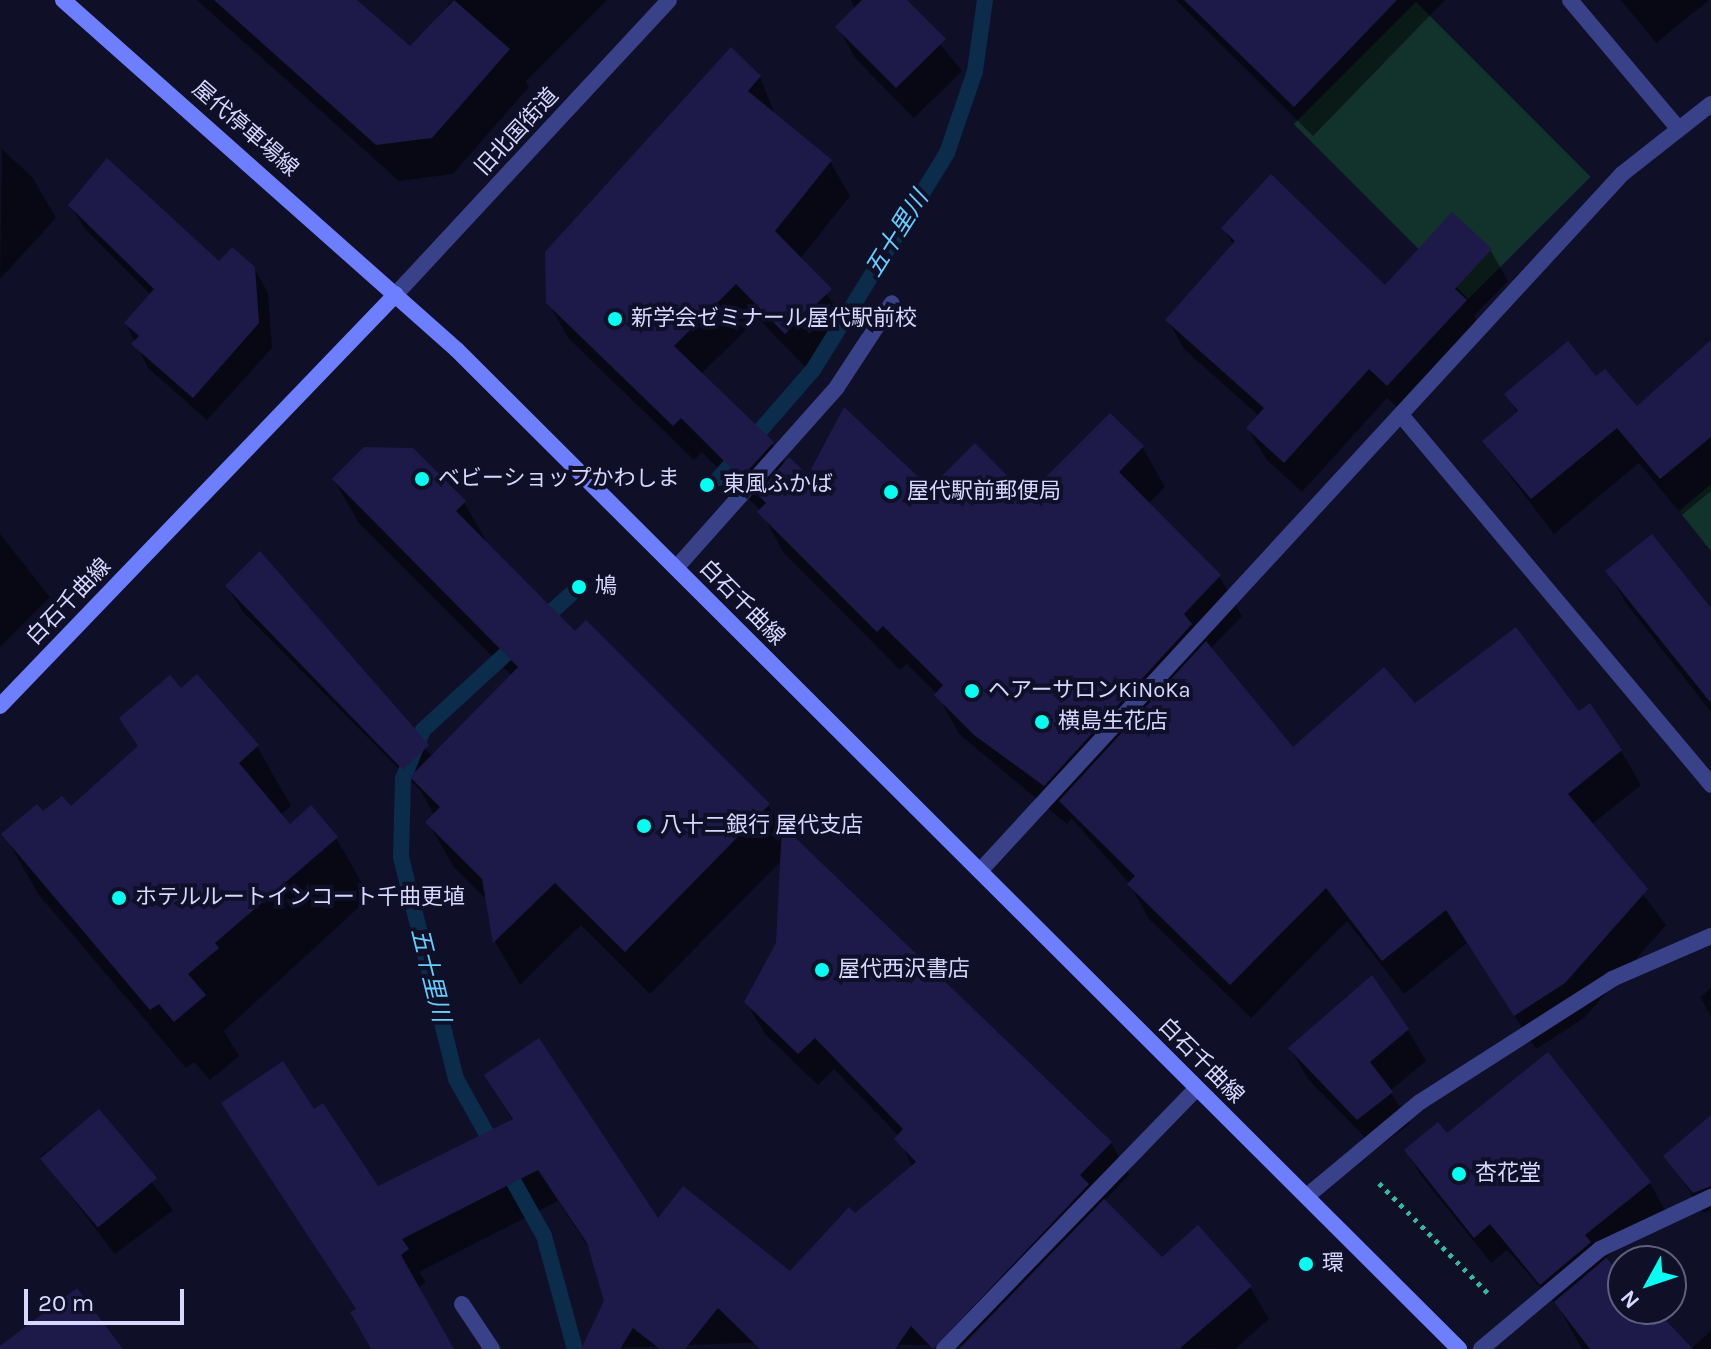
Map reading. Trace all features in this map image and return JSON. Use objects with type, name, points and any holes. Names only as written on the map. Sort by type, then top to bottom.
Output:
[{"type":"main road","name":"屋代停車場線","points":[[63,0],[396,294]]},
{"type":"main road","name":"白石千曲線","points":[[0,706],[396,294],[676,568],[1459,1349]]},
{"type":"street","name":"旧北国街道","points":[[396,294],[669,0]]},
{"type":"street","points":[[1570,0],[1676,126]]},
{"type":"street","points":[[980,871],[1401,415],[1676,126],[1711,104]]},
{"type":"street","points":[[676,568],[837,387],[892,303]]},
{"type":"street","points":[[1401,415],[1711,785]]},
{"type":"street","points":[[1307,1196],[1350,1154],[1612,979],[1711,936]]},
{"type":"street","points":[[944,1349],[1197,1088]]},
{"type":"street","points":[[1481,1349],[1600,1249],[1711,1197]]},
{"type":"street","points":[[462,1304],[492,1349]]},
{"type":"path","points":[[1350,1154],[1494,1299]]},
{"type":"green space","points":[[1416,2],[1591,177],[1468,299],[1294,124]]},
{"type":"green space","points":[[1711,484],[1711,551],[1679,511]]},
{"type":"building","points":[[214,0],[357,0],[410,46],[454,0],[510,49],[432,138],[376,145]]},
{"type":"building","points":[[862,0],[907,0],[946,39],[896,88],[835,27]]},
{"type":"building","points":[[1184,0],[1397,0],[1294,107]]},
{"type":"building","points":[[731,47],[761,76],[748,91],[832,160],[775,231],[832,289],[785,334],[736,284],[674,346],[774,442],[741,478],[681,418],[673,426],[546,303],[545,252]]},
{"type":"building","points":[[107,158],[219,261],[232,247],[255,267],[259,323],[193,398],[131,344],[139,336],[124,323],[154,289],[68,205]]},
{"type":"building","points":[[1271,174],[1385,285],[1452,212],[1492,249],[1455,289],[1467,300],[1387,386],[1369,369],[1284,463],[1246,428],[1264,408],[1165,320],[1235,241],[1221,228]]},
{"type":"building","points":[[1711,340],[1711,437],[1660,479],[1617,428],[1531,499],[1482,441],[1518,411],[1504,394],[1568,341],[1596,376],[1605,369],[1637,406]]},
{"type":"building","points":[[844,407],[930,488],[975,443],[1027,496],[1110,413],[1144,446],[1119,472],[1221,575],[1184,614],[1192,624],[1044,786],[974,735],[934,695],[943,685],[883,626],[877,632],[757,512],[766,503],[757,494],[789,457],[808,475]]},
{"type":"building","points":[[364,447],[413,448],[466,501],[456,511],[575,631],[586,620],[770,804],[625,952],[555,883],[493,943],[482,879],[425,822],[440,807],[410,777],[518,667],[332,479]]},
{"type":"building","points":[[1652,534],[1711,608],[1711,703],[1605,571]]},
{"type":"building","points":[[260,551],[429,745],[403,770],[225,586]]},
{"type":"building","points":[[1516,627],[1579,711],[1590,703],[1622,750],[1568,794],[1648,889],[1565,983],[1514,1016],[1446,910],[1382,961],[1326,888],[1230,985],[1127,884],[1135,876],[1059,801],[1206,641],[1293,747],[1384,667],[1415,703]]},
{"type":"building","points":[[197,674],[259,745],[239,763],[290,824],[311,805],[338,837],[215,943],[219,948],[188,974],[206,995],[174,1022],[159,1004],[150,1010],[1,834],[37,804],[43,811],[62,796],[71,806],[138,746],[119,718],[170,675],[181,688]]},
{"type":"building","points":[[782,825],[1112,1142],[1080,1175],[1089,1184],[933,1349],[911,1326],[895,1349],[760,1349],[718,1308],[685,1349],[660,1349],[633,1328],[620,1349],[581,1349],[604,1301],[587,1243],[538,1170],[402,1239],[409,1249],[401,1255],[454,1349],[371,1349],[350,1312],[356,1309],[221,1103],[283,1061],[314,1109],[323,1103],[378,1186],[513,1119],[484,1075],[539,1038],[658,1218],[683,1186],[790,1271],[849,1207],[855,1213],[916,1162],[894,1139],[903,1129],[815,1038],[798,1054],[744,1002],[776,943]]},
{"type":"building","points":[[1372,975],[1409,1029],[1370,1062],[1393,1092],[1357,1120],[1288,1048]]},
{"type":"building","points":[[1548,1052],[1651,1182],[1585,1235],[1591,1242],[1540,1285],[1490,1224],[1474,1238],[1404,1150],[1438,1122],[1447,1133]]},
{"type":"building","points":[[99,1109],[157,1178],[98,1227],[40,1158]]},
{"type":"building","points":[[1711,1115],[1711,1186],[1693,1193],[1663,1156]]},
{"type":"building","points":[[1104,1199],[1162,1257],[1198,1225],[1252,1286],[1179,1349],[959,1349]]},
{"type":"building","points":[[1606,1258],[1607,1325],[1670,1325],[1693,1349],[1590,1349],[1554,1302]]},
{"type":"building","points":[[77,1288],[123,1349],[0,1349],[0,1346]]},
{"type":"waterway","name":"五十里川","points":[[719,478],[813,370],[947,153],[975,71],[985,0]]},
{"type":"waterway","name":"五十里川","points":[[539,623],[570,595]]},
{"type":"waterway","name":"五十里川","points":[[522,639],[423,730],[403,779],[401,857],[456,1079],[544,1236],[575,1349]]},
{"type":"place","name":"新学会ゼミナール屋代駅前校","points":[[615,319]]},
{"type":"place","name":"ベビーショップかわしま","points":[[422,479]]},
{"type":"place","name":"東風ふかば","points":[[707,485]]},
{"type":"place","name":"屋代駅前郵便局","points":[[891,492]]},
{"type":"place","name":"鳩","points":[[579,587]]},
{"type":"place","name":"ヘアーサロンKiNoKa","points":[[972,691]]},
{"type":"place","name":"横島生花店","points":[[1042,722]]},
{"type":"place","name":"八十二銀行 屋代支店","points":[[644,826]]},
{"type":"place","name":"ホテルルートインコート千曲更埴","points":[[119,898]]},
{"type":"place","name":"屋代西沢書店","points":[[822,970]]},
{"type":"place","name":"杏花堂","points":[[1459,1174]]},
{"type":"place","name":"環","points":[[1306,1264]]}]
